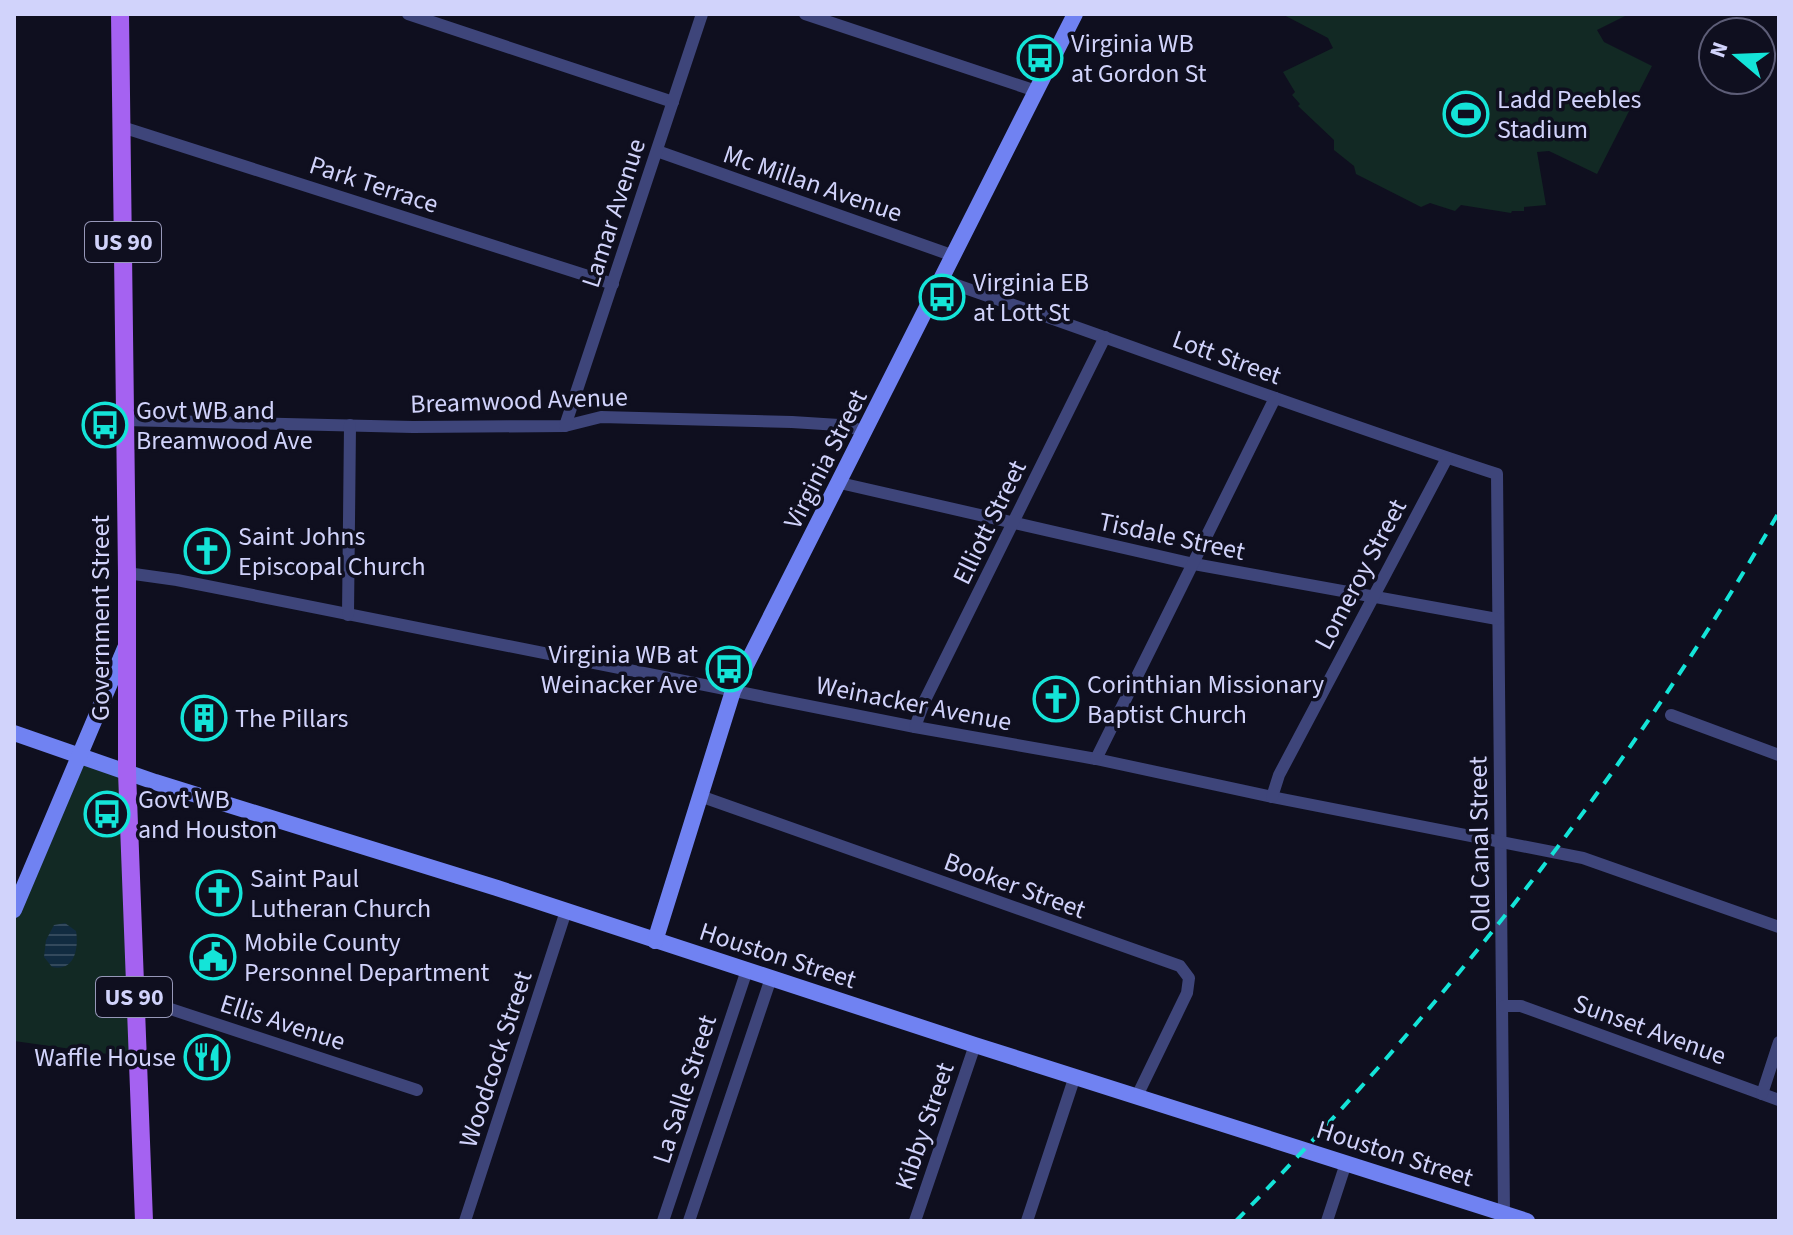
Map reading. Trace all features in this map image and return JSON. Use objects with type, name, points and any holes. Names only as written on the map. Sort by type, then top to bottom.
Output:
[{"type":"main road","name":"Government Street","points":[[120,14],[127,772],[144,1221]]},
{"type":"street","points":[[408,14],[673,102]]},
{"type":"street","name":"Lamar Avenue","points":[[565,426],[702,14]]},
{"type":"street","points":[[805,14],[1036,91]]},
{"type":"street","name":"Virginia Street","points":[[655,941],[733,691],[1075,14]]},
{"type":"street","name":"Park Terrace","points":[[122,127],[613,284]]},
{"type":"street","name":"Mc Millan Avenue","points":[[657,151],[954,256]]},
{"type":"street","name":"Lott Street","points":[[942,280],[1497,474]]},
{"type":"street","name":"Elliott Street","points":[[915,727],[925,700],[1105,337]]},
{"type":"street","points":[[1096,759],[1275,398]]},
{"type":"street","name":"Breamwood Avenue","points":[[124,420],[565,426],[601,417],[792,422],[839,425],[866,431]]},
{"type":"street","points":[[348,615],[350,425]]},
{"type":"street","name":"Lomeroy Street","points":[[1272,797],[1279,775],[1447,458]]},
{"type":"street","name":"Old Canal Street","points":[[1497,474],[1504,1214]]},
{"type":"street","name":"Tisdale Street","points":[[840,483],[1194,564],[1497,619]]},
{"type":"street","name":"Weinacker Avenue","points":[[127,573],[177,580],[915,727],[1096,759],[1583,858],[1779,927]]},
{"type":"street","points":[[14,910],[126,646]]},
{"type":"street","points":[[1671,715],[1779,755]]},
{"type":"street","name":"Houston Street","points":[[14,733],[127,772],[1527,1221]]},
{"type":"street","name":"Booker Street","points":[[700,796],[1180,966],[1189,978],[1187,993],[1137,1096]]},
{"type":"street","name":"Woodcock Street","points":[[465,1221],[566,911]]},
{"type":"street","name":"La Salle Street","points":[[663,1221],[747,970]]},
{"type":"street","name":"La Salle Street","points":[[689,1221],[771,978]]},
{"type":"street","name":"Ellis Avenue","points":[[134,997],[417,1090]]},
{"type":"street","name":"Sunset Avenue","points":[[1504,1006],[1521,1006],[1779,1100]]},
{"type":"street","points":[[1762,1094],[1779,1042]]},
{"type":"street","name":"Kibby Street","points":[[915,1221],[975,1045]]},
{"type":"street","points":[[1027,1221],[1075,1076]]},
{"type":"street","points":[[1327,1221],[1346,1163]]},
{"type":"street","points":[[672,1195],[695,1202]]},
{"type":"green space","name":"Ladd Peebles Stadium","points":[[1282,14],[1629,14],[1597,30],[1604,42],[1652,66],[1597,174],[1549,151],[1537,152],[1546,205],[1524,207],[1524,211],[1511,213],[1461,205],[1455,211],[1430,203],[1421,207],[1356,174],[1354,166],[1334,150],[1334,140],[1298,106],[1300,104],[1292,95],[1295,92],[1283,72],[1333,48],[1328,38]]},
{"type":"green space","points":[[80,755],[127,772],[136,1058],[14,1041],[14,910]]},
{"type":"water","points":[[65,923],[76,931],[76,952],[70,963],[59,968],[52,967],[44,957],[46,940],[54,925]]},
{"type":"railway","points":[[1236,1221],[1388,1056],[1530,883],[1661,702],[1779,512]]},
{"type":"place","name":"Virginia WB at Gordon St","points":[[1040,58]]},
{"type":"place","name":"Ladd Peebles Stadium","points":[[1466,114]]},
{"type":"place","name":"Virginia EB at Lott St","points":[[942,297]]},
{"type":"place","name":"Govt WB and Breamwood Ave","points":[[105,425]]},
{"type":"place","name":"Saint Johns Episcopal Church","points":[[207,551]]},
{"type":"place","name":"Virginia WB at Weinacker Ave","points":[[729,669]]},
{"type":"place","name":"Corinthian Missionary Baptist Church","points":[[1056,699]]},
{"type":"place","name":"The Pillars","points":[[204,718]]},
{"type":"place","name":"Govt WB and Houston","points":[[107,814]]},
{"type":"place","name":"Saint Paul Lutheran Church","points":[[219,893]]},
{"type":"place","name":"Mobile County Personnel Department","points":[[213,957]]},
{"type":"place","name":"Waffle House","points":[[207,1057]]}]
